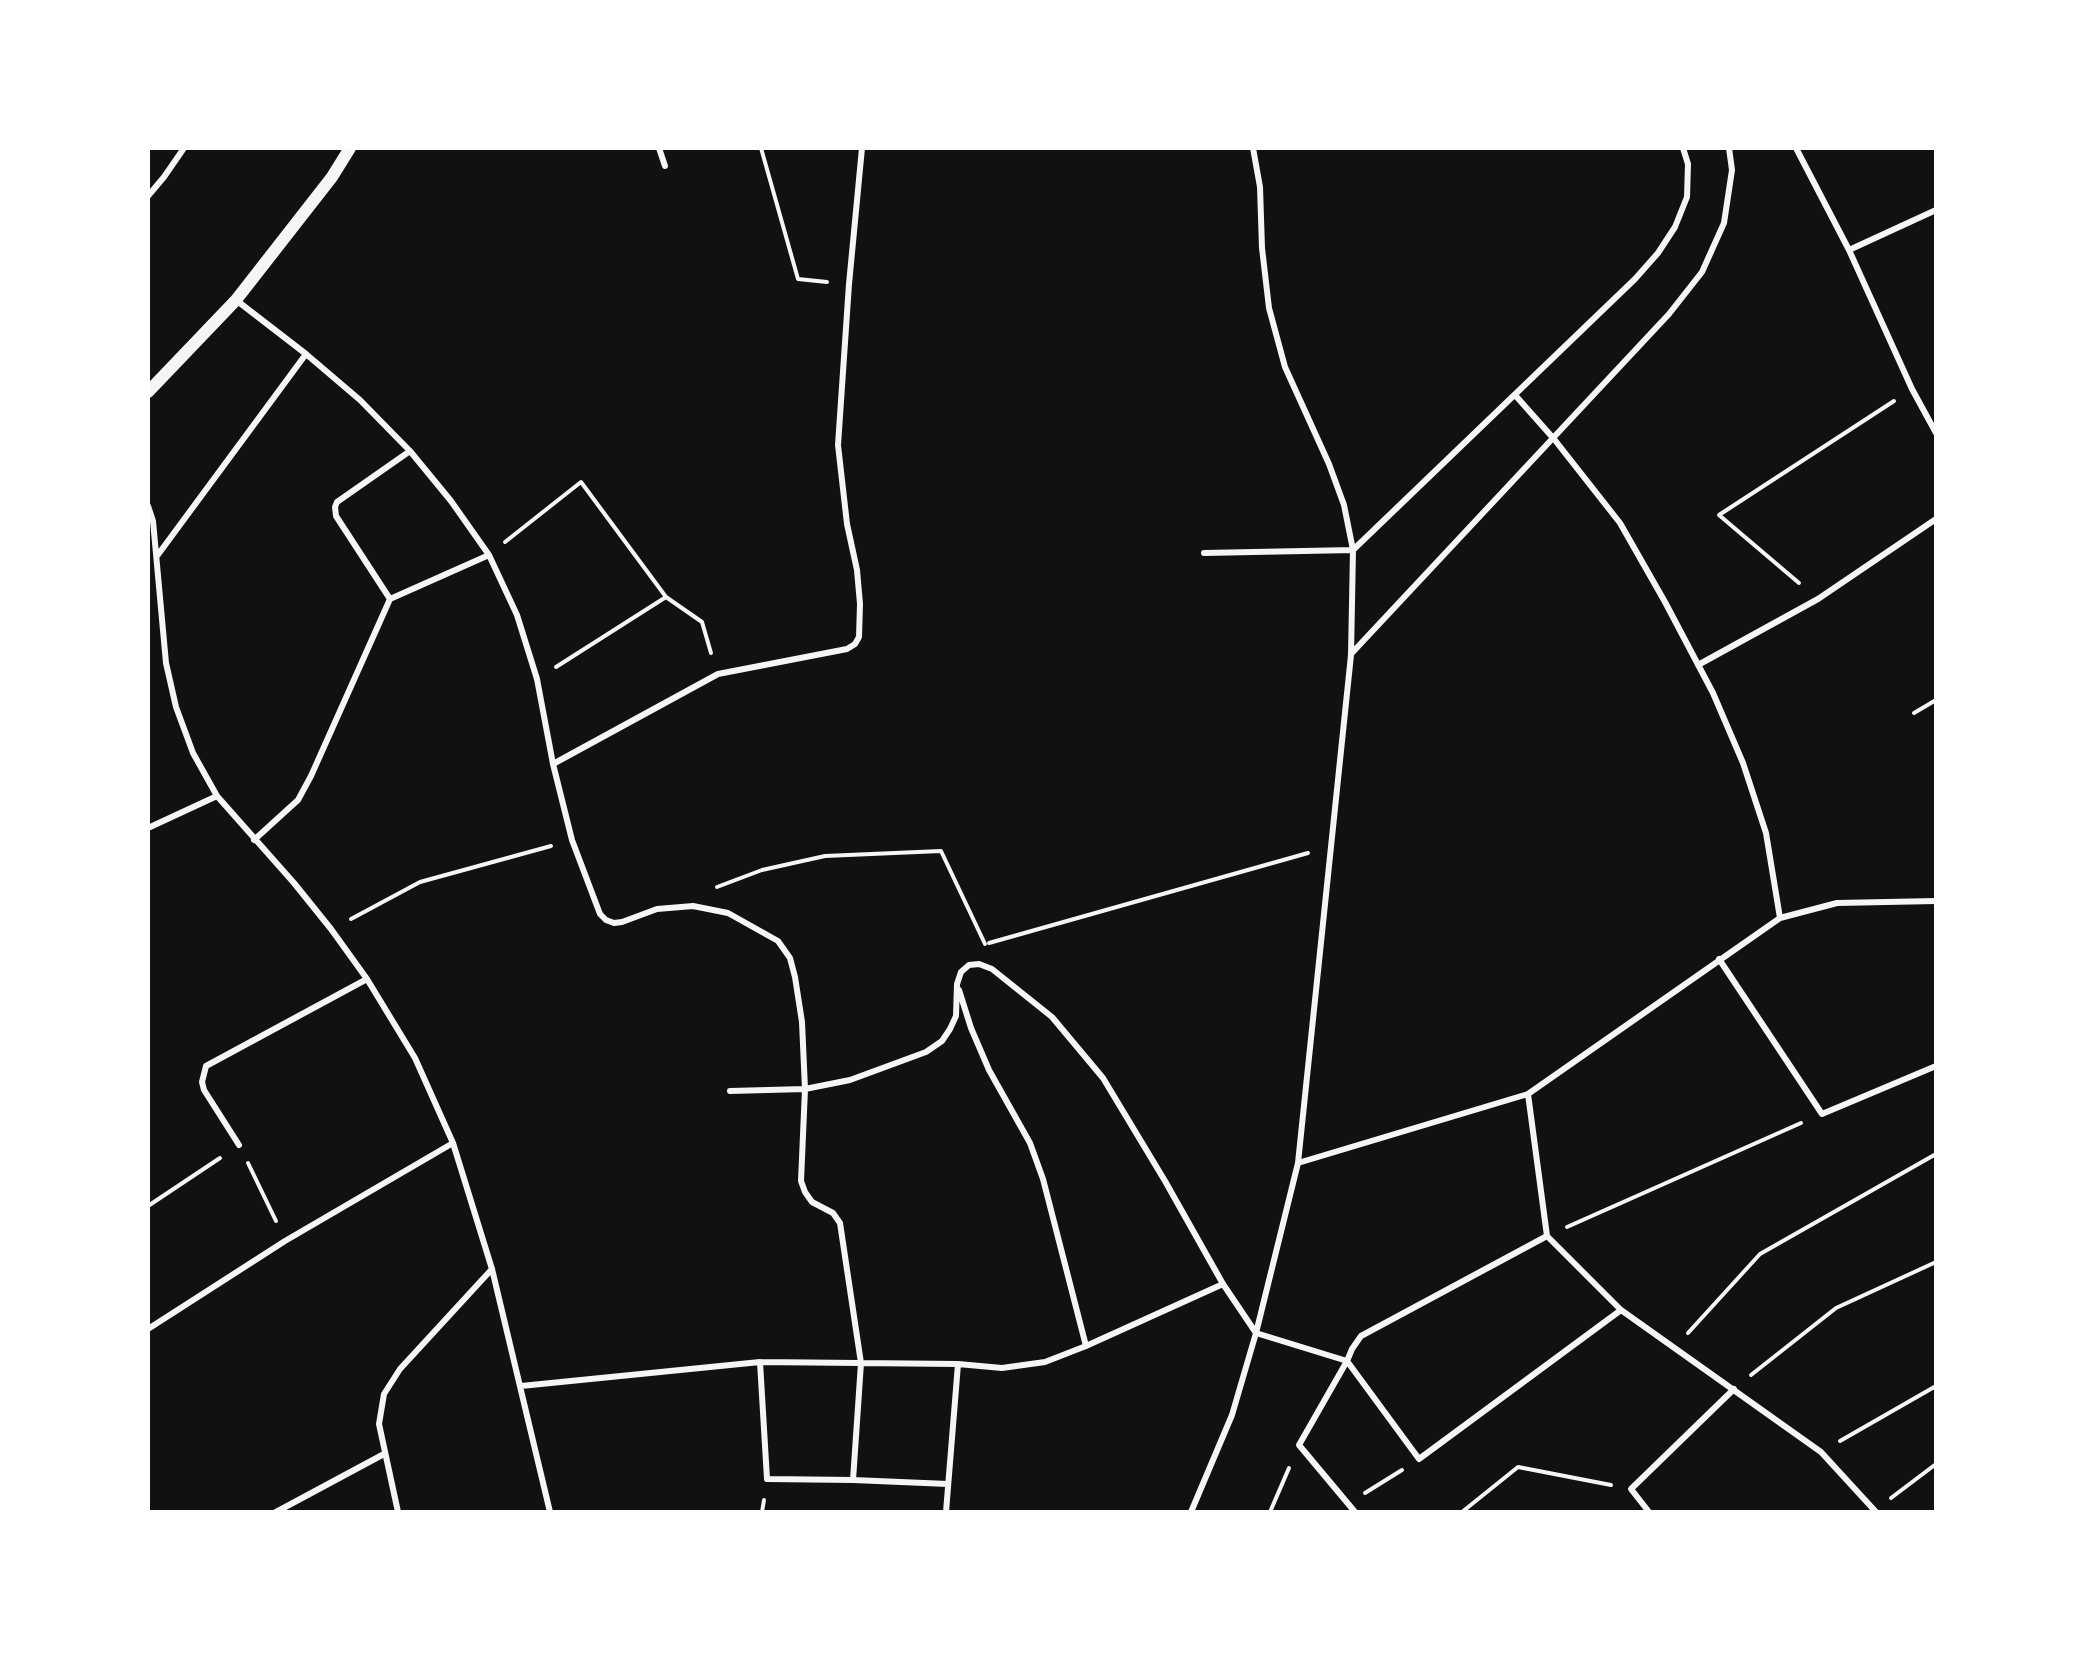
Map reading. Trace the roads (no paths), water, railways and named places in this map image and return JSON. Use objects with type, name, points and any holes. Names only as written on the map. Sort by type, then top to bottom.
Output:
[{"type":"main road","points":[[148,392],[236,300],[332,177],[350,148]]},
{"type":"street","points":[[148,195],[184,148]]},
{"type":"street","points":[[659,148],[665,166]]},
{"type":"street","points":[[553,765],[718,674],[847,649],[855,644],[859,637],[860,604],[856,570],[846,524],[838,445],[849,284],[862,148]]},
{"type":"street","points":[[1191,1512],[1232,1415],[1256,1333],[1299,1163],[1351,655],[1353,550],[1344,505],[1329,464],[1285,367],[1269,308],[1262,248],[1260,187],[1254,148]]},
{"type":"street","points":[[1204,553],[1353,550],[1635,279],[1658,253],[1675,227],[1687,197],[1688,164],[1683,148]]},
{"type":"street","points":[[1351,655],[1669,314],[1702,272],[1724,223],[1732,170],[1729,148]]},
{"type":"street","points":[[1796,148],[1849,250],[1912,389],[1935,433]]},
{"type":"street","points":[[1849,250],[1935,210]]},
{"type":"street","points":[[236,300],[306,354],[360,400],[410,451],[451,501],[489,555],[517,615],[537,679],[553,765],[572,840],[600,914],[606,920],[614,923],[657,909],[693,906],[728,913],[778,941],[790,958],[802,1022],[805,1089],[801,1181],[812,1202],[833,1214],[840,1223],[861,1363],[853,1480]]},
{"type":"street","points":[[157,556],[306,354]]},
{"type":"street","points":[[1515,395],[1554,439],[1620,524],[1665,602],[1713,693],[1743,763],[1766,833],[1780,918]]},
{"type":"street","points":[[390,599],[336,516],[335,507],[337,502],[410,451]]},
{"type":"street","points":[[148,506],[153,521],[166,663],[176,707],[193,753],[217,796],[294,883],[331,929],[367,979],[415,1058],[453,1143],[492,1269],[550,1512]]},
{"type":"street","points":[[1698,665],[1818,599],[1935,519]]},
{"type":"street","points":[[254,840],[298,800],[390,599],[489,555]]},
{"type":"street","points":[[148,828],[217,796]]},
{"type":"street","points":[[1299,1163],[1527,1094],[1719,958],[1780,918],[1837,903],[1935,901]]},
{"type":"street","points":[[1719,958],[1822,1114],[1935,1066]]},
{"type":"street","points":[[730,1091],[805,1089],[850,1080],[926,1052],[942,1041],[956,1016],[957,984],[962,972],[969,965],[979,964],[992,969],[1052,1017],[1103,1078],[1223,1284],[1256,1333],[1347,1361],[1419,1459],[1621,1310]]},
{"type":"street","points":[[239,1145],[204,1090],[202,1082],[206,1066],[367,979]]},
{"type":"street","points":[[957,984],[971,1028],[1030,1143],[1043,1179],[1086,1346]]},
{"type":"street","points":[[1527,1094],[1547,1236],[1621,1310],[1821,1452],[1876,1511]]},
{"type":"street","points":[[148,1329],[285,1241],[453,1143]]},
{"type":"street","points":[[1355,1512],[1299,1445],[1361,1336],[1547,1236]]},
{"type":"street","points":[[398,1512],[378,1424],[384,1394],[400,1368],[492,1269]]},
{"type":"street","points":[[521,1386],[760,1362],[958,1364],[1002,1368],[1045,1362],[1086,1346],[1223,1284]]},
{"type":"street","points":[[760,1362],[767,1479],[948,1484]]},
{"type":"street","points":[[946,1512],[958,1364]]},
{"type":"street","points":[[1649,1512],[1631,1489],[1734,1389]]},
{"type":"street","points":[[276,1512],[384,1454]]}]
